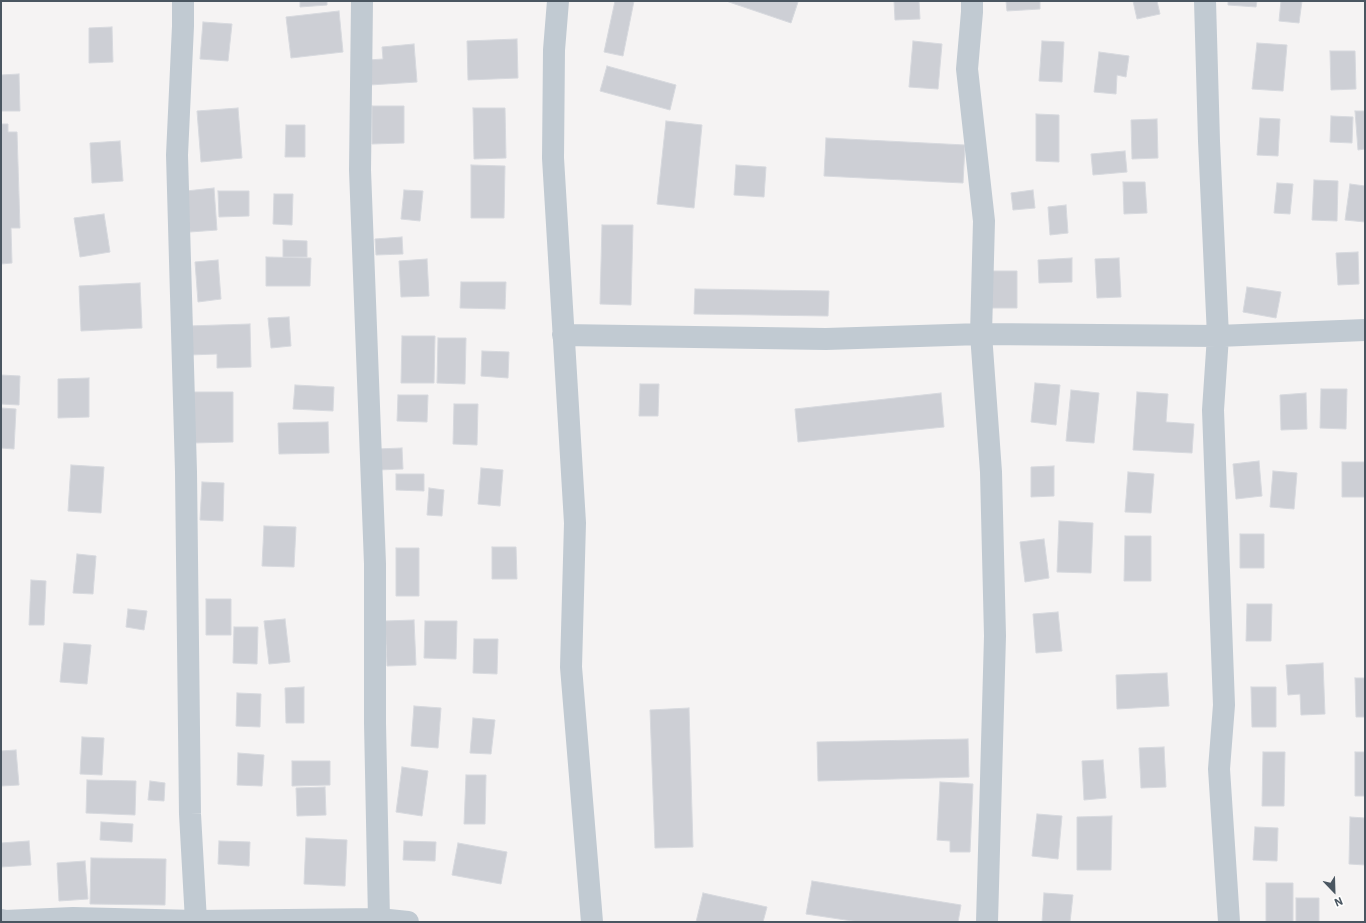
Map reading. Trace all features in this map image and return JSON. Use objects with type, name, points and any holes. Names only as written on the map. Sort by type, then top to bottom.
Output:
[{"type":"street","points":[[183,1],[177,155],[186,472],[190,814],[196,921]]},
{"type":"street","points":[[362,1],[360,170],[374,564],[375,723],[379,919]]},
{"type":"street","points":[[558,1],[554,50],[553,158],[575,523],[571,667],[592,922]]},
{"type":"street","points":[[972,1],[967,70],[984,221],[980,334],[991,472],[995,636],[987,922]]},
{"type":"street","points":[[1205,1],[1218,336],[1213,410],[1224,705],[1219,770],[1229,922]]},
{"type":"street","points":[[563,335],[826,339],[980,334],[1218,336],[1365,330]]},
{"type":"street","points":[[1,920],[196,921],[379,919],[408,922]]},
{"type":"building","points":[[300,1],[327,1],[327,5],[300,7]]},
{"type":"building","points":[[615,1],[634,1],[623,56],[604,52]]},
{"type":"building","points":[[726,1],[794,1],[798,2],[791,23]]},
{"type":"building","points":[[894,1],[919,1],[920,19],[895,20]]},
{"type":"building","points":[[1006,1],[1040,1],[1040,9],[1007,11]]},
{"type":"building","points":[[1133,1],[1157,1],[1160,14],[1137,19]]},
{"type":"building","points":[[1228,1],[1257,1],[1256,7],[1228,5]]},
{"type":"building","points":[[1281,1],[1302,1],[1299,23],[1279,21]]},
{"type":"building","points":[[339,11],[343,52],[291,58],[286,17]]},
{"type":"building","points":[[203,22],[232,24],[228,61],[200,59]]},
{"type":"building","points":[[112,27],[113,62],[89,63],[89,28]]},
{"type":"building","points":[[517,39],[518,78],[468,80],[467,41]]},
{"type":"building","points":[[913,41],[942,44],[938,89],[909,87]]},
{"type":"building","points":[[1042,41],[1064,42],[1062,82],[1039,81]]},
{"type":"building","points":[[1257,43],[1287,45],[1283,91],[1252,89]]},
{"type":"building","points":[[414,44],[417,82],[370,85],[368,60],[383,59],[382,47]]},
{"type":"building","points":[[1330,51],[1355,51],[1356,89],[1331,90]]},
{"type":"building","points":[[1099,52],[1129,56],[1126,77],[1117,75],[1116,94],[1094,92]]},
{"type":"building","points":[[607,66],[676,85],[670,110],[600,91]]},
{"type":"building","points":[[19,74],[20,111],[1,111],[1,75]]},
{"type":"building","points":[[372,106],[404,106],[404,143],[372,144]]},
{"type":"building","points":[[238,108],[242,158],[201,162],[197,111]]},
{"type":"building","points":[[473,108],[505,108],[506,158],[474,159]]},
{"type":"building","points":[[1355,111],[1365,111],[1365,149],[1358,150]]},
{"type":"building","points":[[1036,114],[1059,115],[1059,162],[1036,161]]},
{"type":"building","points":[[1331,116],[1353,117],[1352,143],[1330,142]]},
{"type":"building","points":[[1260,118],[1280,119],[1278,156],[1257,155]]},
{"type":"building","points":[[1157,119],[1158,158],[1132,159],[1131,120]]},
{"type":"building","points":[[666,121],[702,125],[694,208],[657,204]]},
{"type":"building","points":[[1,124],[8,124],[8,132],[17,132],[20,228],[11,228],[12,263],[1,264]]},
{"type":"building","points":[[286,125],[305,125],[305,157],[285,157]]},
{"type":"building","points":[[826,138],[965,145],[963,183],[824,176]]},
{"type":"building","points":[[120,141],[123,181],[92,183],[90,143]]},
{"type":"building","points":[[1125,151],[1127,172],[1093,175],[1091,154]]},
{"type":"building","points":[[471,165],[505,166],[504,218],[471,218]]},
{"type":"building","points":[[736,165],[766,167],[764,197],[734,195]]},
{"type":"building","points":[[1314,180],[1338,181],[1337,221],[1312,220]]},
{"type":"building","points":[[1123,182],[1145,182],[1147,213],[1124,214]]},
{"type":"building","points":[[1277,183],[1293,184],[1290,214],[1274,213]]},
{"type":"building","points":[[1350,184],[1365,186],[1365,222],[1345,220]]},
{"type":"building","points":[[214,188],[217,230],[190,232],[186,191]]},
{"type":"building","points":[[404,190],[423,191],[420,221],[401,219]]},
{"type":"building","points":[[1033,190],[1035,208],[1013,210],[1011,193]]},
{"type":"building","points":[[218,191],[249,191],[249,216],[219,217]]},
{"type":"building","points":[[274,194],[293,194],[292,225],[273,224]]},
{"type":"building","points":[[1066,205],[1068,233],[1050,235],[1048,207]]},
{"type":"building","points":[[104,214],[110,252],[80,257],[74,218]]},
{"type":"building","points":[[602,225],[633,225],[631,305],[600,304]]},
{"type":"building","points":[[402,237],[403,254],[376,255],[375,239]]},
{"type":"building","points":[[283,240],[307,241],[307,257],[283,257]]},
{"type":"building","points":[[1358,252],[1359,284],[1338,285],[1336,253]]},
{"type":"building","points":[[266,257],[311,258],[310,286],[266,286]]},
{"type":"building","points":[[1072,258],[1072,282],[1039,283],[1038,260]]},
{"type":"building","points":[[1119,258],[1121,297],[1097,298],[1095,259]]},
{"type":"building","points":[[427,259],[429,296],[401,297],[399,261]]},
{"type":"building","points":[[218,260],[221,299],[198,302],[195,262]]},
{"type":"building","points":[[989,271],[1017,271],[1017,308],[989,308]]},
{"type":"building","points":[[461,282],[506,282],[505,309],[460,308]]},
{"type":"building","points":[[140,283],[142,328],[81,331],[79,286]]},
{"type":"building","points":[[1247,287],[1281,292],[1276,318],[1243,312]]},
{"type":"building","points":[[695,289],[829,291],[828,316],[694,314]]},
{"type":"building","points":[[289,317],[291,346],[271,348],[268,318]]},
{"type":"building","points":[[250,324],[251,367],[217,368],[217,354],[189,355],[188,326]]},
{"type":"building","points":[[402,336],[435,336],[434,383],[401,383]]},
{"type":"building","points":[[438,338],[466,338],[465,384],[437,383]]},
{"type":"building","points":[[482,351],[509,352],[508,378],[481,376]]},
{"type":"building","points":[[1,375],[20,376],[19,405],[1,404]]},
{"type":"building","points":[[89,378],[89,417],[58,418],[58,379]]},
{"type":"building","points":[[1035,383],[1060,385],[1056,425],[1031,422]]},
{"type":"building","points":[[640,384],[659,384],[658,416],[639,416]]},
{"type":"building","points":[[295,385],[334,387],[333,411],[293,409]]},
{"type":"building","points":[[1321,389],[1347,389],[1346,429],[1320,428]]},
{"type":"building","points":[[1071,390],[1099,393],[1094,443],[1066,441]]},
{"type":"building","points":[[193,392],[233,392],[233,442],[193,443]]},
{"type":"building","points":[[1137,392],[1168,394],[1166,422],[1194,424],[1192,453],[1133,450]]},
{"type":"building","points":[[941,393],[944,427],[798,442],[795,409]]},
{"type":"building","points":[[1306,393],[1307,429],[1281,430],[1280,395]]},
{"type":"building","points":[[398,395],[428,395],[427,422],[397,421]]},
{"type":"building","points":[[454,404],[478,404],[477,445],[453,444]]},
{"type":"building","points":[[1,408],[16,409],[14,449],[1,448]]},
{"type":"building","points":[[328,422],[329,453],[279,454],[278,423]]},
{"type":"building","points":[[402,448],[403,469],[378,470],[377,449]]},
{"type":"building","points":[[1259,461],[1262,496],[1236,499],[1233,464]]},
{"type":"building","points":[[1342,462],[1365,462],[1365,497],[1342,497]]},
{"type":"building","points":[[71,465],[104,467],[101,513],[68,511]]},
{"type":"building","points":[[1054,466],[1054,496],[1031,497],[1031,467]]},
{"type":"building","points":[[481,468],[503,470],[500,506],[478,504]]},
{"type":"building","points":[[1273,471],[1297,473],[1294,509],[1270,507]]},
{"type":"building","points":[[1128,472],[1154,474],[1151,513],[1125,512]]},
{"type":"building","points":[[396,474],[424,474],[424,491],[396,490]]},
{"type":"building","points":[[202,482],[224,483],[223,521],[200,520]]},
{"type":"building","points":[[429,488],[444,490],[442,516],[427,515]]},
{"type":"building","points":[[1059,521],[1093,523],[1091,573],[1057,572]]},
{"type":"building","points":[[264,526],[296,527],[294,567],[262,566]]},
{"type":"building","points":[[1240,534],[1264,534],[1264,568],[1240,568]]},
{"type":"building","points":[[1125,536],[1151,536],[1151,581],[1124,581]]},
{"type":"building","points":[[1044,539],[1049,578],[1025,582],[1020,542]]},
{"type":"building","points":[[492,547],[516,547],[517,579],[492,579]]},
{"type":"building","points":[[396,548],[419,548],[419,596],[396,596]]},
{"type":"building","points":[[77,554],[96,556],[93,594],[73,593]]},
{"type":"building","points":[[31,580],[46,581],[44,625],[29,625]]},
{"type":"building","points":[[206,599],[231,599],[231,635],[206,635]]},
{"type":"building","points":[[1247,604],[1272,604],[1271,641],[1246,641]]},
{"type":"building","points":[[128,609],[147,611],[144,630],[126,627]]},
{"type":"building","points":[[1058,612],[1062,651],[1036,653],[1033,614]]},
{"type":"building","points":[[285,619],[290,662],[269,664],[264,621]]},
{"type":"building","points":[[414,620],[416,665],[387,666],[385,621]]},
{"type":"building","points":[[425,621],[457,621],[456,659],[424,658]]},
{"type":"building","points":[[234,627],[258,627],[257,664],[233,663]]},
{"type":"building","points":[[474,639],[498,639],[497,674],[473,673]]},
{"type":"building","points":[[64,643],[91,645],[87,684],[60,682]]},
{"type":"building","points":[[1323,663],[1325,714],[1301,715],[1300,694],[1288,695],[1286,665]]},
{"type":"building","points":[[1167,673],[1169,706],[1117,709],[1116,675]]},
{"type":"building","points":[[1355,678],[1365,678],[1365,717],[1356,717]]},
{"type":"building","points":[[304,687],[304,723],[286,723],[285,688]]},
{"type":"building","points":[[1251,687],[1276,687],[1276,727],[1252,727]]},
{"type":"building","points":[[237,693],[261,694],[260,727],[236,726]]},
{"type":"building","points":[[414,706],[441,708],[438,748],[411,746]]},
{"type":"building","points":[[689,708],[693,847],[655,848],[650,710]]},
{"type":"building","points":[[473,718],[495,720],[491,754],[470,753]]},
{"type":"building","points":[[82,737],[104,738],[102,775],[80,774]]},
{"type":"building","points":[[968,739],[969,777],[818,781],[817,742]]},
{"type":"building","points":[[1164,747],[1166,787],[1141,788],[1139,748]]},
{"type":"building","points":[[16,750],[19,785],[1,786],[1,751]]},
{"type":"building","points":[[1263,752],[1285,752],[1284,806],[1262,806]]},
{"type":"building","points":[[1355,752],[1365,752],[1365,796],[1355,796]]},
{"type":"building","points":[[238,753],[264,755],[262,786],[237,785]]},
{"type":"building","points":[[1103,760],[1106,798],[1084,800],[1082,761]]},
{"type":"building","points":[[292,761],[330,761],[330,785],[292,786]]},
{"type":"building","points":[[402,767],[428,771],[422,816],[396,812]]},
{"type":"building","points":[[466,775],[486,775],[485,824],[464,824]]},
{"type":"building","points":[[87,780],[136,781],[135,815],[86,813]]},
{"type":"building","points":[[150,781],[165,783],[164,801],[148,800]]},
{"type":"building","points":[[940,782],[973,784],[970,852],[950,852],[950,841],[937,840]]},
{"type":"building","points":[[325,787],[326,815],[297,816],[296,788]]},
{"type":"building","points":[[1037,814],[1062,816],[1058,859],[1032,856]]},
{"type":"building","points":[[1112,816],[1111,870],[1077,870],[1077,817]]},
{"type":"building","points":[[1350,817],[1365,818],[1365,865],[1349,864]]},
{"type":"building","points":[[101,822],[133,824],[132,842],[100,840]]},
{"type":"building","points":[[1255,827],[1278,828],[1277,861],[1253,860]]},
{"type":"building","points":[[306,838],[347,840],[345,886],[304,884]]},
{"type":"building","points":[[29,841],[31,865],[1,867],[1,843]]},
{"type":"building","points":[[219,841],[250,842],[249,866],[218,864]]},
{"type":"building","points":[[404,841],[436,842],[435,861],[403,860]]},
{"type":"building","points":[[458,843],[507,852],[501,884],[452,875]]},
{"type":"building","points":[[91,858],[166,859],[165,905],[90,904]]},
{"type":"building","points":[[85,861],[88,899],[59,901],[57,863]]},
{"type":"building","points":[[812,881],[961,905],[958,922],[859,922],[806,914]]},
{"type":"building","points":[[1266,883],[1293,883],[1293,922],[1266,922]]},
{"type":"building","points":[[703,893],[767,907],[763,922],[696,922]]},
{"type":"building","points":[[1044,893],[1073,895],[1070,922],[1042,922]]},
{"type":"building","points":[[1296,898],[1319,898],[1319,922],[1296,922]]}]
